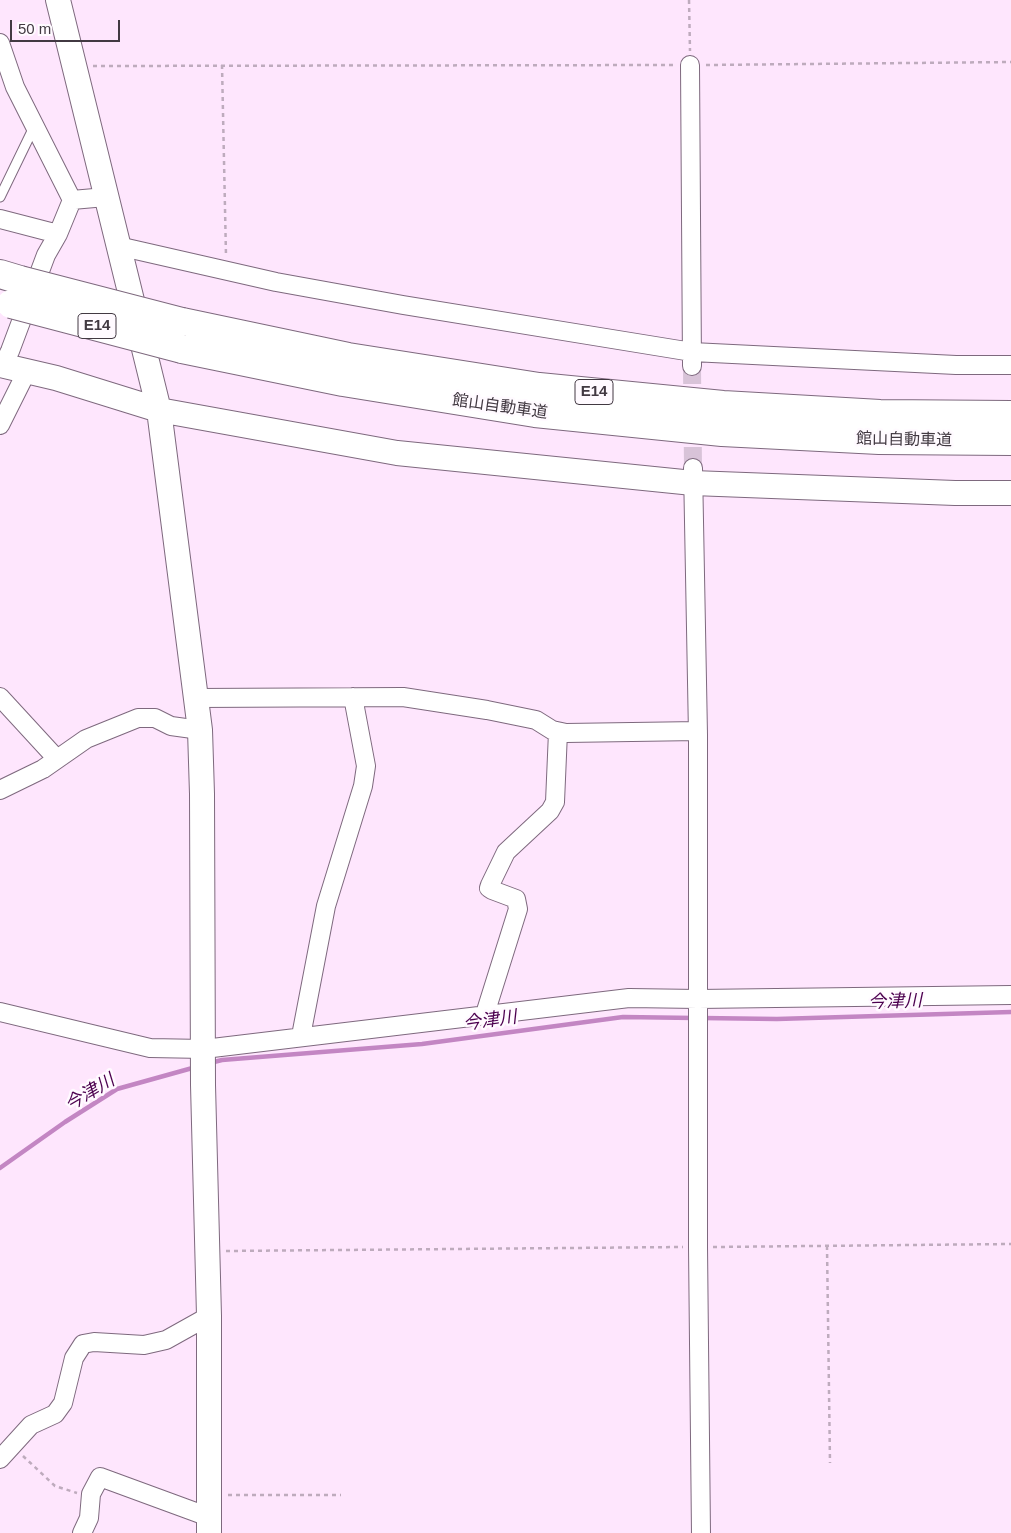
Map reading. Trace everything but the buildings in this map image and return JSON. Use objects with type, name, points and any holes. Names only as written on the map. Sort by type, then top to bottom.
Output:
[{"type":"highway","name":"館山自動車道","points":[[8,290],[182,335],[343,382],[535,413],[722,432],[879,440],[1011,441]]},
{"type":"highway","name":"館山自動車道","points":[[182,335],[348,357],[538,387],[733,406],[880,414],[1011,415]]},
{"type":"street","points":[[58,0],[159,410],[200,730],[202,794],[203,1085],[209,1316],[209,1515],[100,1477],[90,1494],[89,1518],[82,1533]]},
{"type":"street","points":[[0,43],[15,88],[72,200],[58,234],[46,255],[10,351],[1,365],[56,378],[159,410],[397,453],[693,476],[955,493],[1011,493]]},
{"type":"street","points":[[690,65],[692,359]]},
{"type":"street","points":[[72,200],[106,197]]},
{"type":"street","points":[[0,219],[58,234]]},
{"type":"street","points":[[118,246],[276,282],[692,359],[1011,365]]},
{"type":"street","points":[[0,425],[26,371]]},
{"type":"street","points":[[693,476],[698,731],[698,1247],[701,1533]]},
{"type":"street","points":[[0,697],[58,760]]},
{"type":"street","points":[[301,1036],[326,906],[363,786],[366,766],[353,697]]},
{"type":"street","points":[[196,698],[403,697],[487,710],[536,720],[552,730],[566,734],[698,731]]},
{"type":"street","points":[[0,790],[43,769],[86,739],[138,718],[155,718],[171,726],[200,730]]},
{"type":"street","points":[[485,1014],[518,909],[516,899],[489,888],[506,852],[550,811],[555,802],[558,732]]},
{"type":"street","points":[[0,1012],[150,1048],[204,1048],[629,998],[1011,996]]},
{"type":"street","points":[[5,1454],[31,1425],[55,1414],[63,1403],[74,1358],[83,1344],[94,1342],[144,1345],[166,1340],[209,1316]]},
{"type":"lane","points":[[0,197],[34,127]]},
{"type":"path","points":[[689,0],[690,65]]},
{"type":"path","points":[[74,66],[690,65],[1011,62]]},
{"type":"path","points":[[222,65],[226,271]]},
{"type":"path","points":[[207,1252],[1011,1244]]},
{"type":"path","points":[[827,1246],[830,1463]]},
{"type":"path","points":[[5,1454],[17,1450],[55,1486],[72,1493],[90,1494]]},
{"type":"path","points":[[209,1515],[341,1495]]},
{"type":"waterway","name":"今津川","points":[[702,1018],[777,1019],[1011,1012]]},
{"type":"waterway","name":"今津川","points":[[210,1063],[222,1060],[422,1044],[623,1017],[695,1018]]},
{"type":"waterway","name":"今津川","points":[[0,1168],[65,1122],[117,1089],[196,1067]]},
{"type":"tunnel","points":[[692,366],[693,468]]}]
